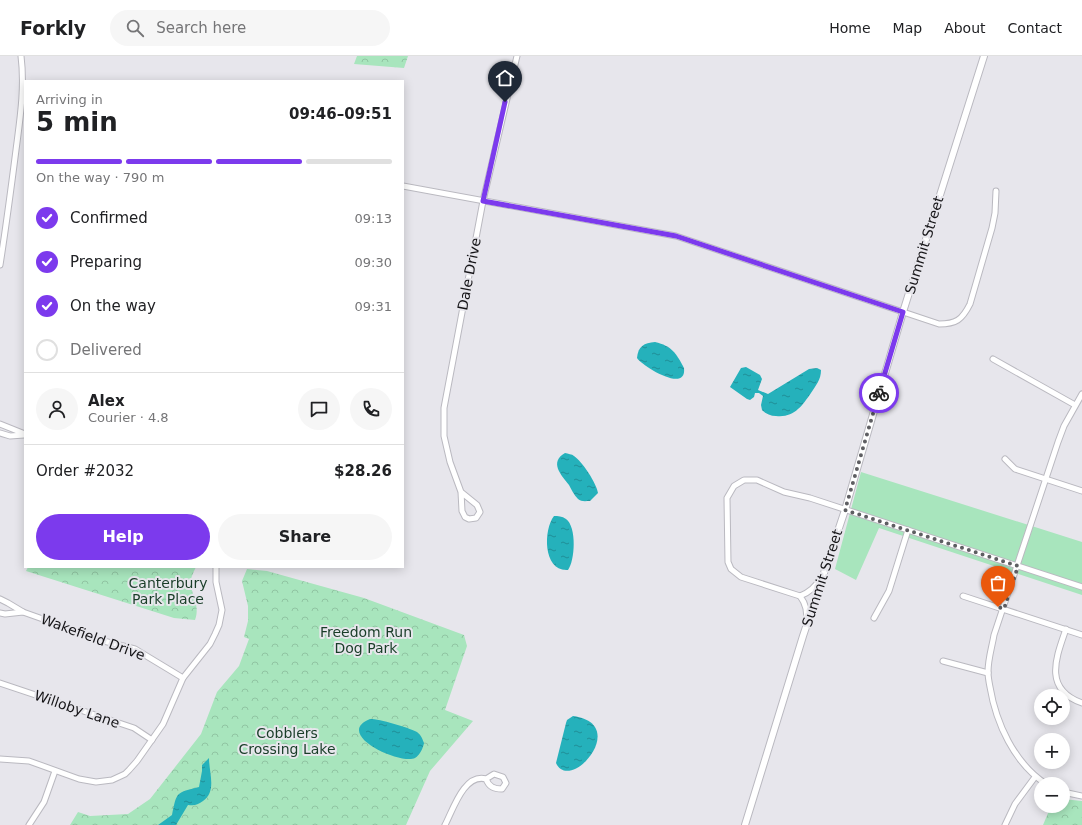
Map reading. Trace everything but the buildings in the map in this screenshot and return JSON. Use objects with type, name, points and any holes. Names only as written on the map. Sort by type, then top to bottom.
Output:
[{"type":"main road","name":"Summit Street","points":[[745,825],[803,636],[845,510],[903,312],[984,56]]},
{"type":"street","points":[[0,265],[23,114],[23,74],[21,56]]},
{"type":"street","name":"Dale Drive","points":[[461,492],[477,504],[480,512],[476,518],[469,519],[465,517],[462,511],[461,492],[450,462],[444,436],[444,408],[483,201],[517,56]]},
{"type":"street","points":[[404,186],[676,236],[939,324],[949,324],[957,321],[964,315],[970,304],[992,228],[995,213],[996,191]]},
{"type":"street","points":[[993,360],[1075,405]]},
{"type":"street","points":[[1035,777],[1026,767],[1012,746],[999,722],[991,692],[988,673],[990,654],[1058,442],[1075,405],[1082,394]]},
{"type":"street","points":[[0,424],[24,435]]},
{"type":"street","points":[[0,433],[10,436],[24,435]]},
{"type":"street","points":[[1005,459],[1015,469],[1082,491]]},
{"type":"street","points":[[803,636],[807,619],[807,611],[805,603],[800,596],[741,576],[731,569],[728,562],[727,498],[734,486],[744,480],[757,480],[784,492],[810,498],[1082,587]]},
{"type":"street","points":[[874,618],[889,591],[908,530]]},
{"type":"street","points":[[0,759],[29,761],[87,781],[96,782],[112,780],[125,774],[137,761],[169,714],[183,678],[210,644],[219,625],[221,605],[216,582],[216,568]]},
{"type":"street","points":[[800,596],[809,593],[824,574]]},
{"type":"street","points":[[963,596],[1082,635]]},
{"type":"street","name":"Wakefield Drive","points":[[0,599],[23,612],[92,638],[135,649],[183,678]]},
{"type":"street","name":"Wakefield Drive","points":[[0,613],[12,614],[23,612]]},
{"type":"street","points":[[1066,629],[1056,660],[1056,678],[1065,693],[1072,699],[1082,703]]},
{"type":"street","points":[[943,662],[988,673]]},
{"type":"street","name":"Willoby Lane","points":[[0,682],[134,728],[152,740]]},
{"type":"street","points":[[29,825],[44,802],[55,770]]},
{"type":"street","points":[[1005,825],[1015,804],[1034,778]]},
{"type":"street","points":[[445,825],[462,790],[474,781],[483,779],[486,780]]},
{"type":"street","points":[[1070,793],[1082,796]]},
{"type":"green space","points":[[357,56],[408,56],[404,68],[354,64]]},
{"type":"green space","points":[[861,472],[1082,542],[1082,595],[879,528],[856,580],[835,569]]},
{"type":"green space","name":"Canterbury Park Place","points":[[28,568],[196,568],[191,578],[197,609],[195,620],[174,618],[26,571]]},
{"type":"green space","name":"Cobblers Crossing Lake","points":[[247,569],[267,571],[364,598],[464,635],[467,646],[445,710],[473,721],[430,771],[406,825],[70,825],[78,812],[90,816],[128,814],[150,799],[201,734],[217,692],[239,666],[249,639],[244,637],[248,621],[248,606],[242,581]]},
{"type":"green space","points":[[1070,800],[1082,801],[1082,825],[1043,825],[1048,813],[1070,813]]},
{"type":"water","points":[[655,342],[670,348],[676,354],[684,368],[683,375],[679,379],[664,376],[655,372],[637,358],[642,346]]},
{"type":"water","points":[[746,367],[760,375],[762,379],[758,390],[768,394],[809,369],[817,368],[821,370],[821,374],[815,387],[797,410],[788,415],[774,416],[767,414],[762,410],[761,405],[763,396],[759,393],[755,393],[754,397],[750,400],[730,387],[741,368]]},
{"type":"water","points":[[565,453],[572,455],[577,459],[585,468],[595,484],[598,493],[590,501],[579,500],[560,473],[557,464],[558,460]]},
{"type":"water","points":[[554,516],[566,519],[570,523],[572,529],[574,544],[572,559],[568,570],[560,569],[554,564],[550,557],[547,540],[550,522]]},
{"type":"water","points":[[573,716],[589,722],[597,731],[597,743],[592,754],[583,764],[573,770],[563,770],[556,763],[567,720]]},
{"type":"water","points":[[370,719],[380,720],[417,732],[424,743],[420,753],[415,758],[407,759],[384,753],[373,747],[364,740],[359,732],[361,725]]},
{"type":"water","name":"Cobblers Crossing Lake","points":[[209,758],[211,787],[207,797],[197,804],[188,805],[176,825],[158,825],[172,815],[175,801],[179,794],[199,787],[202,765]]},
{"type":"way so far","points":[[879,393],[845,510],[1018,566],[1004,609],[998,607]]},
{"type":"route","points":[[505,102],[483,201],[676,236],[903,312],[879,393]]},
{"type":"park label","name":"Freedom Run Dog Park","points":[[366,640]]}]
